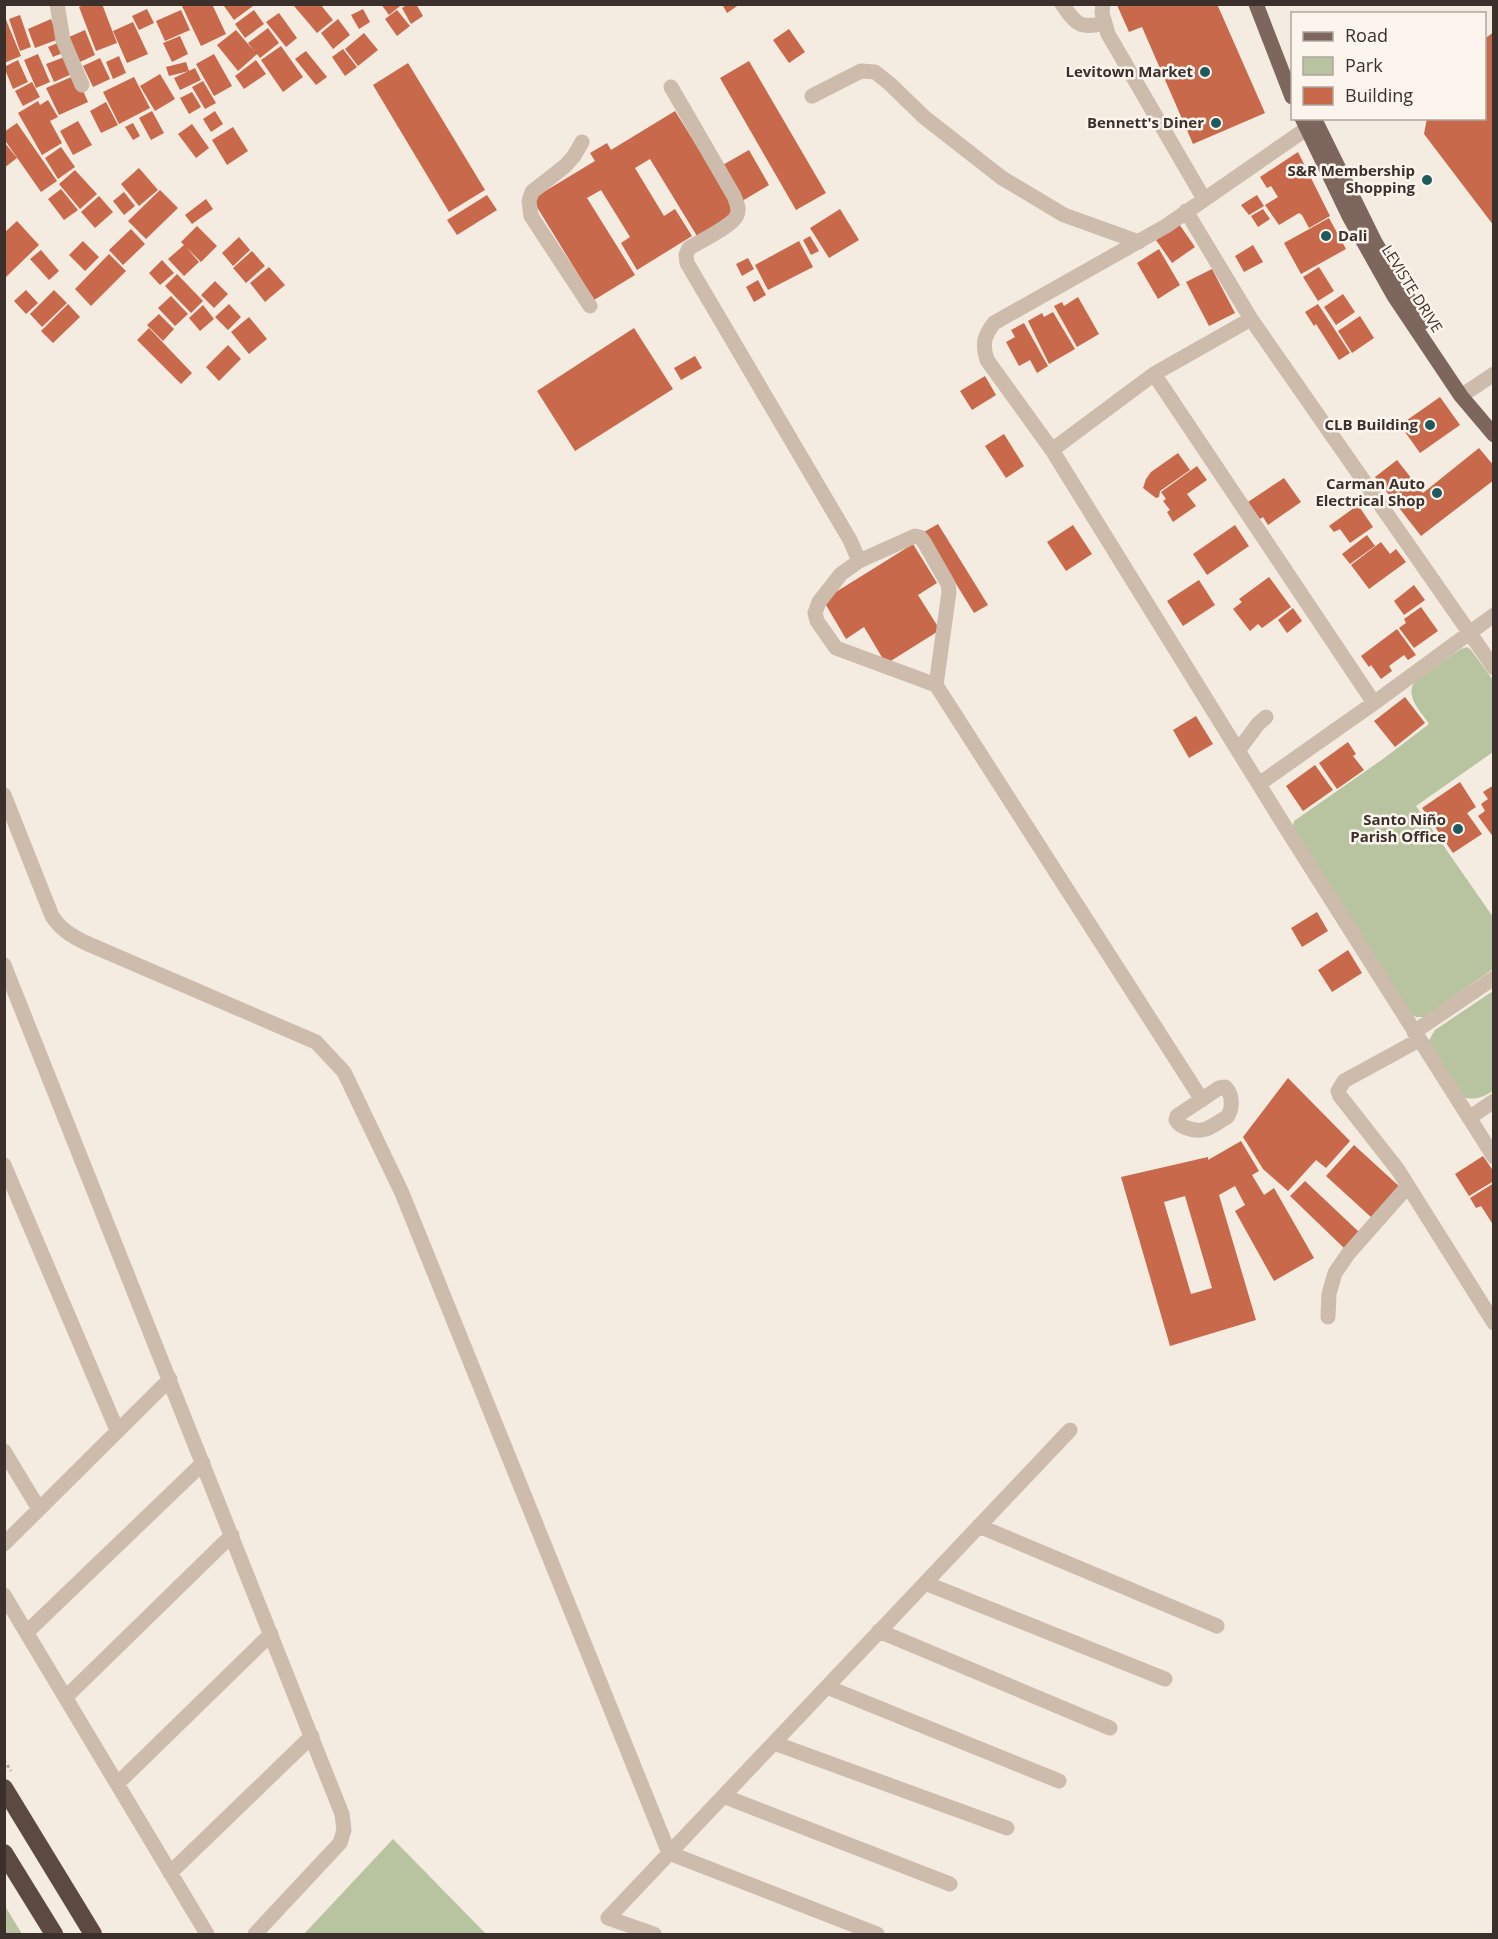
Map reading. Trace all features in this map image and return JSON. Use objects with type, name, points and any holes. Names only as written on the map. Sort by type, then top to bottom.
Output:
[{"type":"highway","points":[[4,1788],[93,1935]]},
{"type":"highway","points":[[4,1853],[54,1935]]},
{"type":"main road","points":[[1256,4],[1291,92]]},
{"type":"main road","points":[[1266,4],[1291,67]]},
{"type":"main road","name":"LEVISTE DRIVE","points":[[1307,122],[1464,394],[1494,434]]},
{"type":"street","points":[[57,4],[63,40],[82,85]]},
{"type":"street","points":[[1062,4],[1074,21],[1082,25],[1092,27],[1104,23]]},
{"type":"street","points":[[1103,4],[1102,13],[1108,34],[1204,199]]},
{"type":"street","points":[[812,96],[861,71],[874,72],[924,117],[1002,178],[1064,215],[1139,242]]},
{"type":"street","points":[[671,87],[738,206],[737,216],[732,222],[689,248],[686,255],[687,263],[850,540],[859,561]]},
{"type":"street","points":[[1307,122],[1186,212],[1139,242],[994,323],[986,334],[983,347],[987,360],[1052,450],[1238,751],[1494,1157]]},
{"type":"street","points":[[582,142],[565,166],[532,192],[529,201],[531,216],[590,306]]},
{"type":"street","points":[[1186,212],[1251,319],[1494,668]]},
{"type":"street","points":[[1052,450],[1154,375],[1251,319]]},
{"type":"street","points":[[1464,394],[1494,374]]},
{"type":"street","points":[[1154,375],[1374,702]]},
{"type":"street","points":[[936,685],[949,592],[948,585],[924,542],[920,537],[915,536],[859,561],[841,574],[819,602],[815,613],[817,621],[836,648],[936,685],[1202,1100]]},
{"type":"street","points":[[1259,784],[1494,615]]},
{"type":"street","points":[[1238,751],[1266,717]]},
{"type":"street","points":[[4,795],[52,916],[70,936],[316,1042],[344,1072],[402,1193],[669,1853],[877,1935]]},
{"type":"street","points":[[6,974],[232,1534],[339,1803],[344,1822],[342,1836],[334,1850],[255,1935]]},
{"type":"street","points":[[1494,978],[1417,1036],[1344,1081],[1338,1091],[1398,1170],[1494,1323]]},
{"type":"street","points":[[1469,1118],[1494,1101]]},
{"type":"street","points":[[4,1165],[117,1430]]},
{"type":"street","points":[[1328,1317],[1329,1294],[1335,1273],[1348,1254],[1408,1186]]},
{"type":"street","points":[[4,1544],[170,1379]]},
{"type":"street","points":[[654,1935],[608,1918],[1070,1430]]},
{"type":"street","points":[[4,1451],[39,1509]]},
{"type":"street","points":[[27,1632],[203,1463]]},
{"type":"street","points":[[979,1526],[1217,1626]]},
{"type":"street","points":[[66,1697],[232,1534]]},
{"type":"street","points":[[925,1583],[1165,1679]]},
{"type":"street","points":[[4,1594],[207,1935]]},
{"type":"street","points":[[879,1631],[1110,1728]]},
{"type":"street","points":[[117,1784],[271,1634]]},
{"type":"street","points":[[827,1687],[1059,1781]]},
{"type":"street","points":[[170,1873],[312,1736]]},
{"type":"street","points":[[774,1743],[1007,1828]]},
{"type":"street","points":[[723,1797],[950,1884]]},
{"type":"green space","points":[[1467,647],[1493,680],[1493,752],[1416,806],[1493,917],[1493,969],[1424,1017],[1416,1017],[1410,1014],[1293,826],[1294,821],[1429,724],[1412,698],[1412,687],[1415,681]]},
{"type":"green space","points":[[1493,991],[1493,1091],[1471,1099],[1463,1097],[1428,1042],[1435,1030]]},
{"type":"green space","points":[[393,1839],[486,1934],[304,1934]]},
{"type":"green space","points":[[5,1906],[22,1934],[5,1934]]},
{"type":"building","points":[[86,4],[102,4],[117,43],[96,51],[79,7]]},
{"type":"building","points":[[212,4],[226,34],[201,46],[182,6]]},
{"type":"building","points":[[226,4],[252,4],[253,6],[234,20],[224,6]]},
{"type":"building","points":[[295,4],[320,4],[333,20],[317,33],[294,6]]},
{"type":"building","points":[[381,4],[399,4],[400,6],[389,15]]},
{"type":"building","points":[[408,4],[416,4],[423,16],[411,24],[402,8]]},
{"type":"building","points":[[722,4],[740,4],[727,13]]},
{"type":"building","name":"Levitown Market","points":[[1217,4],[1265,113],[1193,144],[1142,27],[1129,32],[1117,5]]},
{"type":"building","points":[[147,9],[154,23],[139,30],[132,16]]},
{"type":"building","points":[[363,9],[370,22],[359,29],[351,15]]},
{"type":"building","points":[[181,10],[190,30],[165,41],[156,21]]},
{"type":"building","points":[[254,10],[264,24],[245,38],[235,24]]},
{"type":"building","points":[[397,10],[410,26],[397,36],[385,19]]},
{"type":"building","points":[[279,13],[297,38],[286,47],[266,22]]},
{"type":"building","points":[[4,15],[21,56],[4,63]]},
{"type":"building","points":[[20,15],[31,47],[20,51],[9,19]]},
{"type":"building","points":[[51,19],[59,39],[35,48],[28,29]]},
{"type":"building","points":[[338,19],[350,35],[333,49],[321,33]]},
{"type":"building","points":[[133,22],[148,54],[127,63],[113,31]]},
{"type":"building","points":[[268,28],[279,43],[260,58],[257,54],[238,71],[217,45],[236,30],[254,51],[248,43]]},
{"type":"building","points":[[789,29],[805,52],[789,63],[773,40]]},
{"type":"building","points":[[85,30],[95,55],[80,62],[69,37]]},
{"type":"building","points":[[1494,32],[1494,226],[1424,134],[1427,120],[1486,120],[1486,38]]},
{"type":"building","points":[[364,33],[378,50],[358,66],[345,49]]},
{"type":"building","points":[[180,36],[188,54],[172,62],[163,43]]},
{"type":"building","points":[[60,42],[65,52],[53,57],[48,47]]},
{"type":"building","points":[[281,46],[303,77],[283,92],[261,60]]},
{"type":"building","points":[[343,49],[357,67],[345,76],[332,57]]},
{"type":"building","points":[[306,51],[327,77],[316,85],[295,59]]},
{"type":"building","points":[[38,54],[50,82],[36,88],[24,60]]},
{"type":"building","points":[[214,54],[232,86],[214,96],[196,64]]},
{"type":"building","points":[[67,56],[74,73],[54,82],[46,64]]},
{"type":"building","points":[[119,56],[126,73],[113,79],[106,62]]},
{"type":"building","points":[[100,58],[110,79],[93,87],[83,66]]},
{"type":"building","points":[[18,60],[28,82],[13,89],[4,67]]},
{"type":"building","points":[[256,60],[266,74],[244,89],[235,76]]},
{"type":"building","points":[[749,61],[826,193],[796,210],[720,78]]},
{"type":"building","points":[[186,62],[189,71],[169,76],[166,67]]},
{"type":"building","points":[[408,63],[485,190],[449,212],[373,85]]},
{"type":"building","points":[[195,68],[201,80],[180,90],[174,78]]},
{"type":"building","points":[[160,74],[175,99],[155,111],[140,86]]},
{"type":"building","points":[[76,75],[88,102],[59,115],[46,88]]},
{"type":"building","points":[[134,77],[150,108],[119,124],[103,92]]},
{"type":"building","points":[[203,81],[216,103],[205,109],[192,87]]},
{"type":"building","points":[[32,82],[40,97],[23,106],[15,91]]},
{"type":"building","points":[[192,92],[201,107],[189,114],[180,98]]},
{"type":"building","points":[[48,100],[58,117],[50,121],[62,143],[42,155],[18,113],[38,101],[40,105]]},
{"type":"building","points":[[106,102],[118,125],[101,133],[90,111]]},
{"type":"building","points":[[152,111],[164,133],[151,140],[139,118]]},
{"type":"building","points":[[215,111],[223,124],[211,132],[203,119]]},
{"type":"building","points":[[675,111],[737,211],[697,236],[650,159],[635,168],[664,216],[675,209],[692,236],[637,270],[621,243],[630,237],[601,190],[587,198],[635,275],[594,300],[532,199],[595,161],[590,153],[607,143],[611,150]]},
{"type":"building","points":[[78,121],[92,145],[73,155],[60,131]]},
{"type":"building","points":[[17,123],[57,181],[41,192],[4,139],[4,132]]},
{"type":"building","points":[[133,123],[140,136],[133,140],[125,127]]},
{"type":"building","points":[[192,124],[209,148],[196,158],[178,134]]},
{"type":"building","points":[[233,127],[248,151],[227,165],[212,140]]},
{"type":"building","points":[[4,142],[17,158],[4,168]]},
{"type":"building","points":[[61,147],[75,167],[58,179],[45,158]]},
{"type":"building","points":[[749,150],[769,185],[742,201],[721,166]]},
{"type":"building","points":[[1298,152],[1330,216],[1309,228],[1299,213],[1279,225],[1265,205],[1278,197],[1271,186],[1267,188],[1260,177]]},
{"type":"building","points":[[139,168],[158,190],[139,206],[121,184]]},
{"type":"building","points":[[75,170],[97,194],[80,209],[59,184]]},
{"type":"building","points":[[61,189],[78,210],[64,220],[48,199]]},
{"type":"building","points":[[160,190],[178,208],[146,239],[128,221]]},
{"type":"building","points":[[124,192],[135,206],[124,215],[113,201]]},
{"type":"building","points":[[487,195],[497,210],[457,235],[447,220]]},
{"type":"building","points":[[1257,195],[1264,206],[1249,215],[1241,205]]},
{"type":"building","points":[[99,196],[113,212],[95,228],[81,212]]},
{"type":"building","points":[[206,199],[213,209],[192,224],[185,215]]},
{"type":"building","points":[[840,209],[859,240],[829,258],[810,228]]},
{"type":"building","points":[[1263,209],[1270,219],[1258,227],[1251,216]]},
{"type":"building","points":[[1329,218],[1346,249],[1301,274],[1284,243]]},
{"type":"building","points":[[17,221],[39,245],[6,277],[4,233]]},
{"type":"building","points":[[1179,224],[1195,247],[1172,263],[1156,240]]},
{"type":"building","points":[[197,226],[217,246],[201,262],[186,247],[199,262],[184,276],[168,259],[184,245],[181,242]]},
{"type":"building","points":[[131,229],[145,244],[123,265],[109,250]]},
{"type":"building","points":[[810,236],[819,251],[811,255],[803,240]]},
{"type":"building","points":[[239,237],[250,250],[233,266],[222,253]]},
{"type":"building","points":[[83,241],[99,257],[85,271],[69,255]]},
{"type":"building","points":[[799,241],[813,267],[768,290],[755,265]]},
{"type":"building","points":[[1253,245],[1263,262],[1244,272],[1235,256]]},
{"type":"building","points":[[1159,249],[1180,285],[1158,299],[1137,263]]},
{"type":"building","points":[[41,250],[59,271],[49,280],[30,259]]},
{"type":"building","points":[[252,251],[265,266],[246,283],[233,268]]},
{"type":"building","points":[[109,254],[126,271],[91,306],[75,289]]},
{"type":"building","points":[[748,258],[754,269],[742,276],[736,264]]},
{"type":"building","points":[[162,260],[174,273],[160,285],[149,273]]},
{"type":"building","points":[[269,267],[285,285],[265,302],[250,283]]},
{"type":"building","points":[[1319,267],[1334,291],[1318,301],[1303,277]]},
{"type":"building","points":[[1212,269],[1235,313],[1209,326],[1186,282]]},
{"type":"building","points":[[177,274],[203,301],[191,313],[165,286]]},
{"type":"building","points":[[758,280],[766,295],[754,302],[746,287]]},
{"type":"building","points":[[215,281],[228,294],[214,308],[201,295]]},
{"type":"building","points":[[26,290],[38,303],[26,314],[14,301]]},
{"type":"building","points":[[54,290],[67,303],[42,327],[30,314]]},
{"type":"building","points":[[1343,294],[1355,312],[1336,325],[1324,307]]},
{"type":"building","points":[[171,296],[188,314],[175,326],[158,308]]},
{"type":"building","points":[[1078,297],[1099,334],[1077,347],[1054,306],[1062,302],[1064,306]]},
{"type":"building","points":[[68,304],[80,317],[53,343],[41,331]]},
{"type":"building","points":[[229,304],[241,317],[228,330],[215,317]]},
{"type":"building","points":[[1318,304],[1350,353],[1339,360],[1316,324],[1314,326],[1305,312]]},
{"type":"building","points":[[203,305],[214,319],[200,331],[189,318]]},
{"type":"building","points":[[1053,312],[1075,349],[1049,364],[1028,321],[1042,313],[1044,317]]},
{"type":"building","points":[[159,314],[174,329],[163,341],[147,325]]},
{"type":"building","points":[[1360,316],[1374,338],[1352,353],[1338,331]]},
{"type":"building","points":[[249,317],[267,339],[249,354],[231,332]]},
{"type":"building","points":[[1024,323],[1048,366],[1037,373],[1030,360],[1019,366],[1006,342],[1015,337],[1011,330]]},
{"type":"building","points":[[149,328],[192,373],[181,384],[137,340]]},
{"type":"building","points":[[634,328],[673,389],[575,451],[537,391]]},
{"type":"building","points":[[228,345],[241,359],[219,381],[206,367]]},
{"type":"building","points":[[695,356],[702,368],[681,380],[674,368]]},
{"type":"building","points":[[985,376],[996,395],[972,410],[960,391]]},
{"type":"building","name":"CLB Building","points":[[1440,397],[1460,425],[1420,453],[1400,425]]},
{"type":"building","points":[[1004,434],[1024,466],[1006,478],[985,446]]},
{"type":"building","points":[[1479,448],[1494,466],[1494,480],[1421,536],[1375,477],[1397,460],[1423,493]]},
{"type":"building","points":[[1178,453],[1190,470],[1160,491],[1159,497],[1156,498],[1143,488],[1146,479],[1151,472]]},
{"type":"building","points":[[1197,466],[1207,480],[1187,494],[1196,506],[1173,522],[1167,512],[1170,510],[1163,501],[1166,499],[1161,492]]},
{"type":"building","points":[[1284,478],[1301,502],[1268,525],[1263,517],[1260,519],[1248,502]]},
{"type":"building","points":[[1358,505],[1373,527],[1350,543],[1340,529],[1334,532],[1329,526]]},
{"type":"building","points":[[938,524],[988,605],[974,613],[924,532]]},
{"type":"building","points":[[1073,525],[1092,554],[1066,571],[1047,542]]},
{"type":"building","points":[[1235,525],[1249,546],[1207,575],[1193,554]]},
{"type":"building","points":[[1367,535],[1375,546],[1350,564],[1342,554]]},
{"type":"building","points":[[1381,542],[1390,554],[1396,549],[1406,562],[1369,589],[1351,565]]},
{"type":"building","points":[[913,544],[937,583],[918,595],[940,630],[886,664],[864,627],[846,639],[823,600]]},
{"type":"building","points":[[1269,577],[1291,607],[1262,628],[1258,624],[1250,631],[1233,609],[1242,602],[1239,599]]},
{"type":"building","points":[[1199,580],[1215,605],[1183,626],[1167,601]]},
{"type":"building","points":[[1414,585],[1425,600],[1404,615],[1394,601]]},
{"type":"building","points":[[1421,607],[1438,631],[1414,648],[1399,628],[1406,623],[1404,619]]},
{"type":"building","points":[[1293,608],[1302,621],[1287,633],[1278,620]]},
{"type":"building","points":[[1397,629],[1416,655],[1408,660],[1404,655],[1389,666],[1392,671],[1381,679],[1361,656]]},
{"type":"building","points":[[1405,697],[1425,723],[1395,747],[1374,721]]},
{"type":"building","points":[[1196,716],[1213,744],[1189,758],[1173,730]]},
{"type":"building","points":[[1348,742],[1356,754],[1353,756],[1364,770],[1337,789],[1319,763]]},
{"type":"building","points":[[1315,765],[1333,790],[1303,811],[1286,786]]},
{"type":"building","points":[[1460,782],[1476,807],[1467,813],[1482,834],[1453,853],[1422,808]]},
{"type":"building","points":[[1494,785],[1494,838],[1478,816],[1485,811],[1481,804],[1488,799],[1483,792]]},
{"type":"building","points":[[1317,912],[1328,931],[1302,947],[1291,928]]},
{"type":"building","points":[[1348,950],[1362,973],[1332,992],[1318,970]]},
{"type":"building","points":[[1288,1078],[1350,1141],[1326,1168],[1316,1160],[1288,1191],[1263,1169],[1243,1137]]},
{"type":"building","points":[[1241,1141],[1259,1171],[1252,1175],[1264,1195],[1274,1188],[1314,1258],[1274,1281],[1235,1211],[1245,1205],[1235,1186],[1219,1195],[1256,1320],[1170,1346],[1121,1177],[1208,1157],[1208,1160]],"holes":[[[1185,1196],[1212,1288],[1191,1294],[1164,1202]]]},
{"type":"building","points":[[1354,1145],[1400,1187],[1372,1218],[1326,1176]]},
{"type":"building","points":[[1483,1156],[1494,1172],[1494,1181],[1469,1196],[1455,1174]]},
{"type":"building","points":[[1305,1181],[1359,1232],[1344,1248],[1290,1196]]},
{"type":"building","points":[[1494,1183],[1494,1226],[1481,1206],[1476,1208],[1470,1198]]},
{"type":"place","name":"Levitown Market","points":[[1205,72]]},
{"type":"place","name":"Bennett's Diner","points":[[1216,123]]},
{"type":"place","name":"S&R Membership Shopping","points":[[1427,180]]},
{"type":"place","name":"Dali","points":[[1326,236]]},
{"type":"place","name":"CLB Building","points":[[1430,425]]},
{"type":"place","name":"Carman Auto Electrical Shop","points":[[1437,493]]},
{"type":"place","name":"Santo Niño Parish Office","points":[[1458,829]]}]
